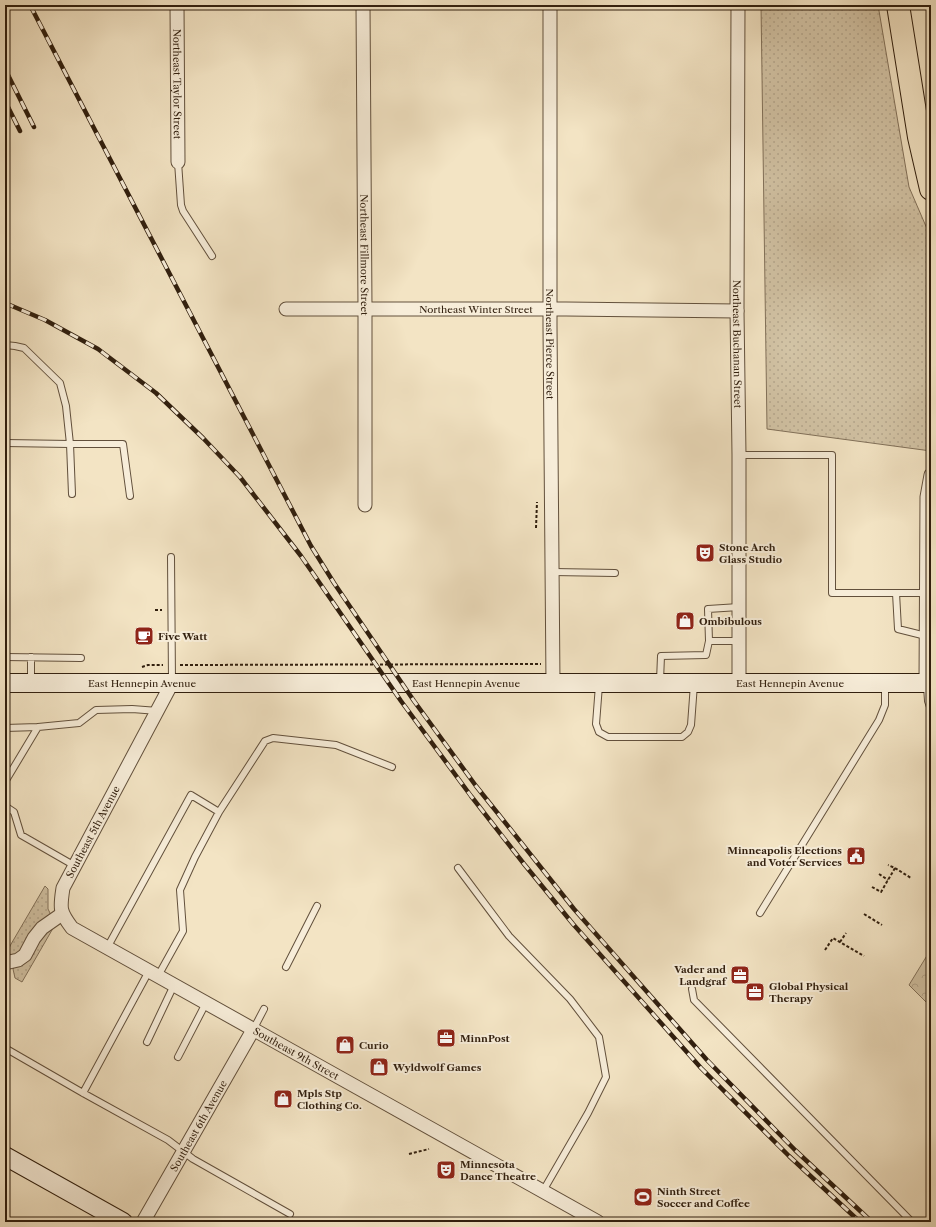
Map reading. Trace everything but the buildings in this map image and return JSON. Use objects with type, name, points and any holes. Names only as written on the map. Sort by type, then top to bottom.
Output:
[{"type":"highway","points":[[898,5],[919,137],[931,189]]},
{"type":"main road","name":"East Hennepin Avenue","points":[[5,682],[929,683]]},
{"type":"main road","points":[[5,1156],[122,1222]]},
{"type":"street","name":"Northeast Taylor Street","points":[[177,5],[178,162]]},
{"type":"street","name":"Northeast Fillmore Street","points":[[363,5],[365,505]]},
{"type":"street","name":"Northeast Pierce Street","points":[[550,5],[550,309],[553,683]]},
{"type":"street","name":"Northeast Buchanan Street","points":[[738,5],[737,311],[739,455],[739,683]]},
{"type":"street","name":"Northeast Winter Street","points":[[286,309],[737,311]]},
{"type":"street","points":[[929,683],[926,636],[929,497],[931,475]]},
{"type":"street","name":"Southeast 5th Avenue","points":[[62,914],[60,904],[63,888],[172,683]]},
{"type":"street","points":[[5,963],[18,960],[25,955],[34,938],[42,928],[62,914]]},
{"type":"street","name":"Southeast 9th Street","points":[[62,914],[72,928],[598,1222]]},
{"type":"street","name":"Southeast 6th Avenue","points":[[143,1222],[253,1030]]},
{"type":"lane","points":[[178,162],[181,205],[183,211],[212,256]]},
{"type":"lane","points":[[5,345],[24,348],[60,383],[66,406],[70,444],[72,494]]},
{"type":"lane","points":[[5,443],[123,444],[130,496]]},
{"type":"lane","points":[[739,455],[832,455],[832,593],[927,593]]},
{"type":"lane","points":[[171,558],[172,683]]},
{"type":"lane","points":[[553,572],[616,573]]},
{"type":"lane","points":[[896,593],[898,629],[926,636]]},
{"type":"lane","points":[[660,683],[661,656],[706,655],[709,641],[708,609],[739,607]]},
{"type":"lane","points":[[709,641],[739,641]]},
{"type":"lane","points":[[5,657],[81,658]]},
{"type":"lane","points":[[31,657],[31,683]]},
{"type":"lane","points":[[599,683],[596,724],[599,732],[608,737],[682,737],[688,732],[691,725],[694,683]]},
{"type":"lane","points":[[760,913],[879,720],[885,705],[885,683]]},
{"type":"lane","points":[[929,683],[928,700],[931,710]]},
{"type":"lane","points":[[5,728],[38,727],[79,723],[96,710],[132,709],[158,711]]},
{"type":"lane","points":[[5,782],[38,727]]},
{"type":"lane","points":[[84,1094],[154,974],[182,931],[180,890],[195,857],[219,812],[265,741],[273,738],[336,745],[392,767]]},
{"type":"lane","points":[[107,948],[191,795],[219,812]]},
{"type":"lane","points":[[5,806],[14,812],[21,835],[75,866]]},
{"type":"lane","points":[[458,868],[508,936],[570,1000],[600,1037],[606,1076],[588,1113],[543,1191]]},
{"type":"lane","points":[[286,967],[317,906]]},
{"type":"lane","points":[[147,1042],[174,985]]},
{"type":"lane","points":[[692,989],[694,1000],[912,1222]]},
{"type":"lane","points":[[178,1058],[206,1003]]},
{"type":"lane","points":[[253,1030],[264,1009]]},
{"type":"lane","points":[[5,1048],[84,1094],[168,1140],[193,1159],[290,1214]]},
{"type":"path","points":[[536,528],[537,502]]},
{"type":"path","points":[[148,665],[553,664]]},
{"type":"path","points":[[888,865],[911,878]]},
{"type":"path","points":[[872,888],[881,892],[895,868]]},
{"type":"path","points":[[879,874],[888,880]]},
{"type":"path","points":[[864,914],[882,925]]},
{"type":"path","points":[[840,942],[846,934]]},
{"type":"path","points":[[825,950],[833,937],[864,956]]},
{"type":"path","points":[[409,1154],[429,1149]]},
{"type":"green space","points":[[761,5],[878,5],[909,187],[931,238],[931,451],[767,429]]},
{"type":"green space","points":[[45,886],[48,889],[48,909],[51,915],[16,956],[10,955],[7,951]]},
{"type":"green space","points":[[53,926],[22,982],[15,978],[13,969],[44,930]]},
{"type":"green space","points":[[931,949],[931,1007],[909,985]]},
{"type":"railway","points":[[30,5],[311,546],[334,583],[414,701],[476,786],[574,909],[707,1060],[795,1150],[872,1222]]},
{"type":"railway","points":[[5,69],[34,127]]},
{"type":"railway","points":[[5,101],[20,131]]},
{"type":"railway","points":[[5,303],[45,320],[98,349],[156,393],[203,438],[240,477],[301,556],[401,701],[471,796],[573,924],[701,1068],[789,1156],[860,1222]]},
{"type":"place","name":"Stone Arch Glass Studio","points":[[705,553]]},
{"type":"place","name":"Ombibulous","points":[[685,621]]},
{"type":"place","name":"Five Watt","points":[[144,636]]},
{"type":"place","name":"Minneapolis Elections and Voter Services","points":[[856,856]]},
{"type":"place","name":"Vader and Landgraf","points":[[740,975]]},
{"type":"place","name":"Global Physical Therapy","points":[[755,992]]},
{"type":"place","name":"MinnPost","points":[[446,1038]]},
{"type":"place","name":"Curio","points":[[345,1045]]},
{"type":"place","name":"Wyldwolf Games","points":[[379,1067]]},
{"type":"place","name":"Mpls Stp Clothing Co.","points":[[283,1099]]},
{"type":"place","name":"Minnesota Dance Theatre","points":[[446,1170]]},
{"type":"place","name":"Ninth Street Soccer and Coffee","points":[[643,1197]]}]
